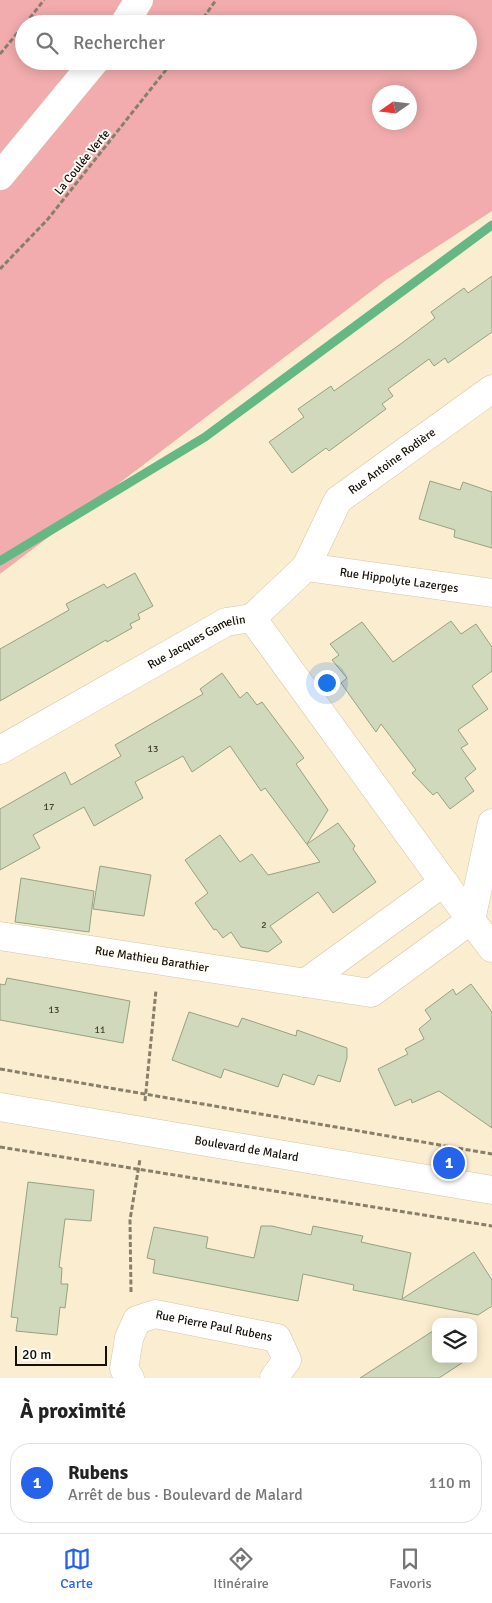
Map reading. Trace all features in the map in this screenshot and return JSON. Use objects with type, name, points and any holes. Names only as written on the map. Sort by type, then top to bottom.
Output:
[{"type":"street","points":[[130,15],[139,0]]},
{"type":"street","points":[[0,176],[87,70]]},
{"type":"street","name":"Rue Antoine Rodière","points":[[252,618],[306,567],[338,500],[489,397]]},
{"type":"street","name":"Rue Hippolyte Lazerges","points":[[306,567],[492,594]]},
{"type":"street","name":"Rue Jacques Gamelin","points":[[0,750],[226,622],[252,618],[471,920]]},
{"type":"street","points":[[492,823],[471,920],[492,948]]},
{"type":"street","points":[[305,983],[444,882]]},
{"type":"street","name":"Rue Mathieu Barathier","points":[[0,936],[371,992],[471,920]]},
{"type":"street","name":"Boulevard de Malard","points":[[1,1111],[492,1190]]},
{"type":"street","name":"Rue Pierre Paul Rubens","points":[[130,1378],[124,1369],[129,1338],[137,1320],[155,1314],[277,1338],[287,1360],[274,1378]]},
{"type":"path","points":[[32,15],[44,0]]},
{"type":"path","points":[[205,15],[216,0]]},
{"type":"path","points":[[0,54],[15,35]]},
{"type":"path","name":"La Coulée Verte","points":[[0,269],[48,218],[166,70]]},
{"type":"path","points":[[0,1069],[492,1154]]},
{"type":"path","points":[[0,1147],[492,1226]]},
{"type":"shaded area","points":[[0,0],[492,0],[492,211],[386,280],[0,574]]},
{"type":"building","points":[[492,276],[492,332],[448,363],[445,358],[434,366],[429,359],[388,389],[393,396],[382,404],[386,409],[329,451],[326,448],[292,473],[269,442],[304,417],[298,409],[331,386],[334,391],[402,343],[435,318],[431,312],[464,288],[468,293]]},
{"type":"building","points":[[430,481],[460,490],[463,482],[492,492],[492,548],[454,537],[455,530],[419,519]]},
{"type":"building","points":[[135,573],[153,606],[138,614],[140,619],[130,624],[132,628],[107,642],[106,640],[0,701],[0,649],[69,610],[66,604],[104,584],[107,588]]},
{"type":"building","points":[[451,621],[461,634],[476,624],[492,647],[492,671],[472,686],[488,709],[458,730],[468,744],[461,748],[476,769],[465,778],[474,791],[450,809],[437,792],[433,795],[412,773],[416,770],[381,724],[376,732],[341,683],[347,678],[332,660],[339,655],[330,644],[362,622],[393,662]]},
{"type":"building","points":[[222,673],[240,698],[247,692],[257,705],[262,702],[304,758],[296,764],[328,810],[307,844],[338,823],[355,846],[353,849],[376,882],[333,913],[318,892],[270,926],[282,942],[268,952],[241,947],[231,932],[223,938],[216,929],[214,930],[195,903],[208,893],[185,860],[220,835],[240,862],[252,854],[268,875],[320,862],[265,788],[261,791],[230,746],[192,772],[183,756],[135,782],[143,798],[94,826],[84,807],[33,835],[40,848],[0,870],[0,809],[65,772],[71,785],[121,756],[115,745],[203,694],[200,689]]},
{"type":"building","points":[[100,866],[151,875],[144,916],[93,909]]},
{"type":"building","points":[[21,878],[94,891],[89,932],[15,922]]},
{"type":"building","points":[[7,978],[130,1001],[123,1043],[0,1020],[0,984],[5,985]]},
{"type":"building","points":[[471,984],[492,1012],[492,1128],[439,1091],[412,1103],[411,1099],[395,1106],[378,1069],[408,1054],[405,1049],[424,1039],[419,1029],[431,1019],[425,1010],[453,989],[456,995]]},
{"type":"building","points":[[189,1012],[238,1027],[242,1018],[296,1036],[297,1030],[347,1048],[347,1058],[340,1082],[318,1075],[314,1085],[283,1074],[278,1087],[224,1069],[221,1078],[172,1060]]},
{"type":"building","points":[[28,1182],[94,1190],[91,1221],[65,1219],[59,1267],[62,1268],[61,1284],[68,1284],[65,1308],[60,1307],[57,1335],[16,1331],[18,1318],[11,1317]]},
{"type":"building","points":[[261,1226],[272,1226],[311,1235],[313,1226],[363,1236],[361,1242],[411,1253],[402,1299],[474,1252],[492,1280],[492,1306],[478,1315],[353,1290],[354,1285],[303,1274],[298,1301],[153,1273],[155,1260],[147,1258],[154,1227],[208,1237],[206,1248],[254,1258]]},
{"type":"building","points":[[432,1332],[432,1363],[462,1363],[439,1378],[360,1378]]},
{"type":"waterway","points":[[0,561],[205,437],[492,225]]},
{"type":"place","name":"Rubens","points":[[449,1163]]}]
